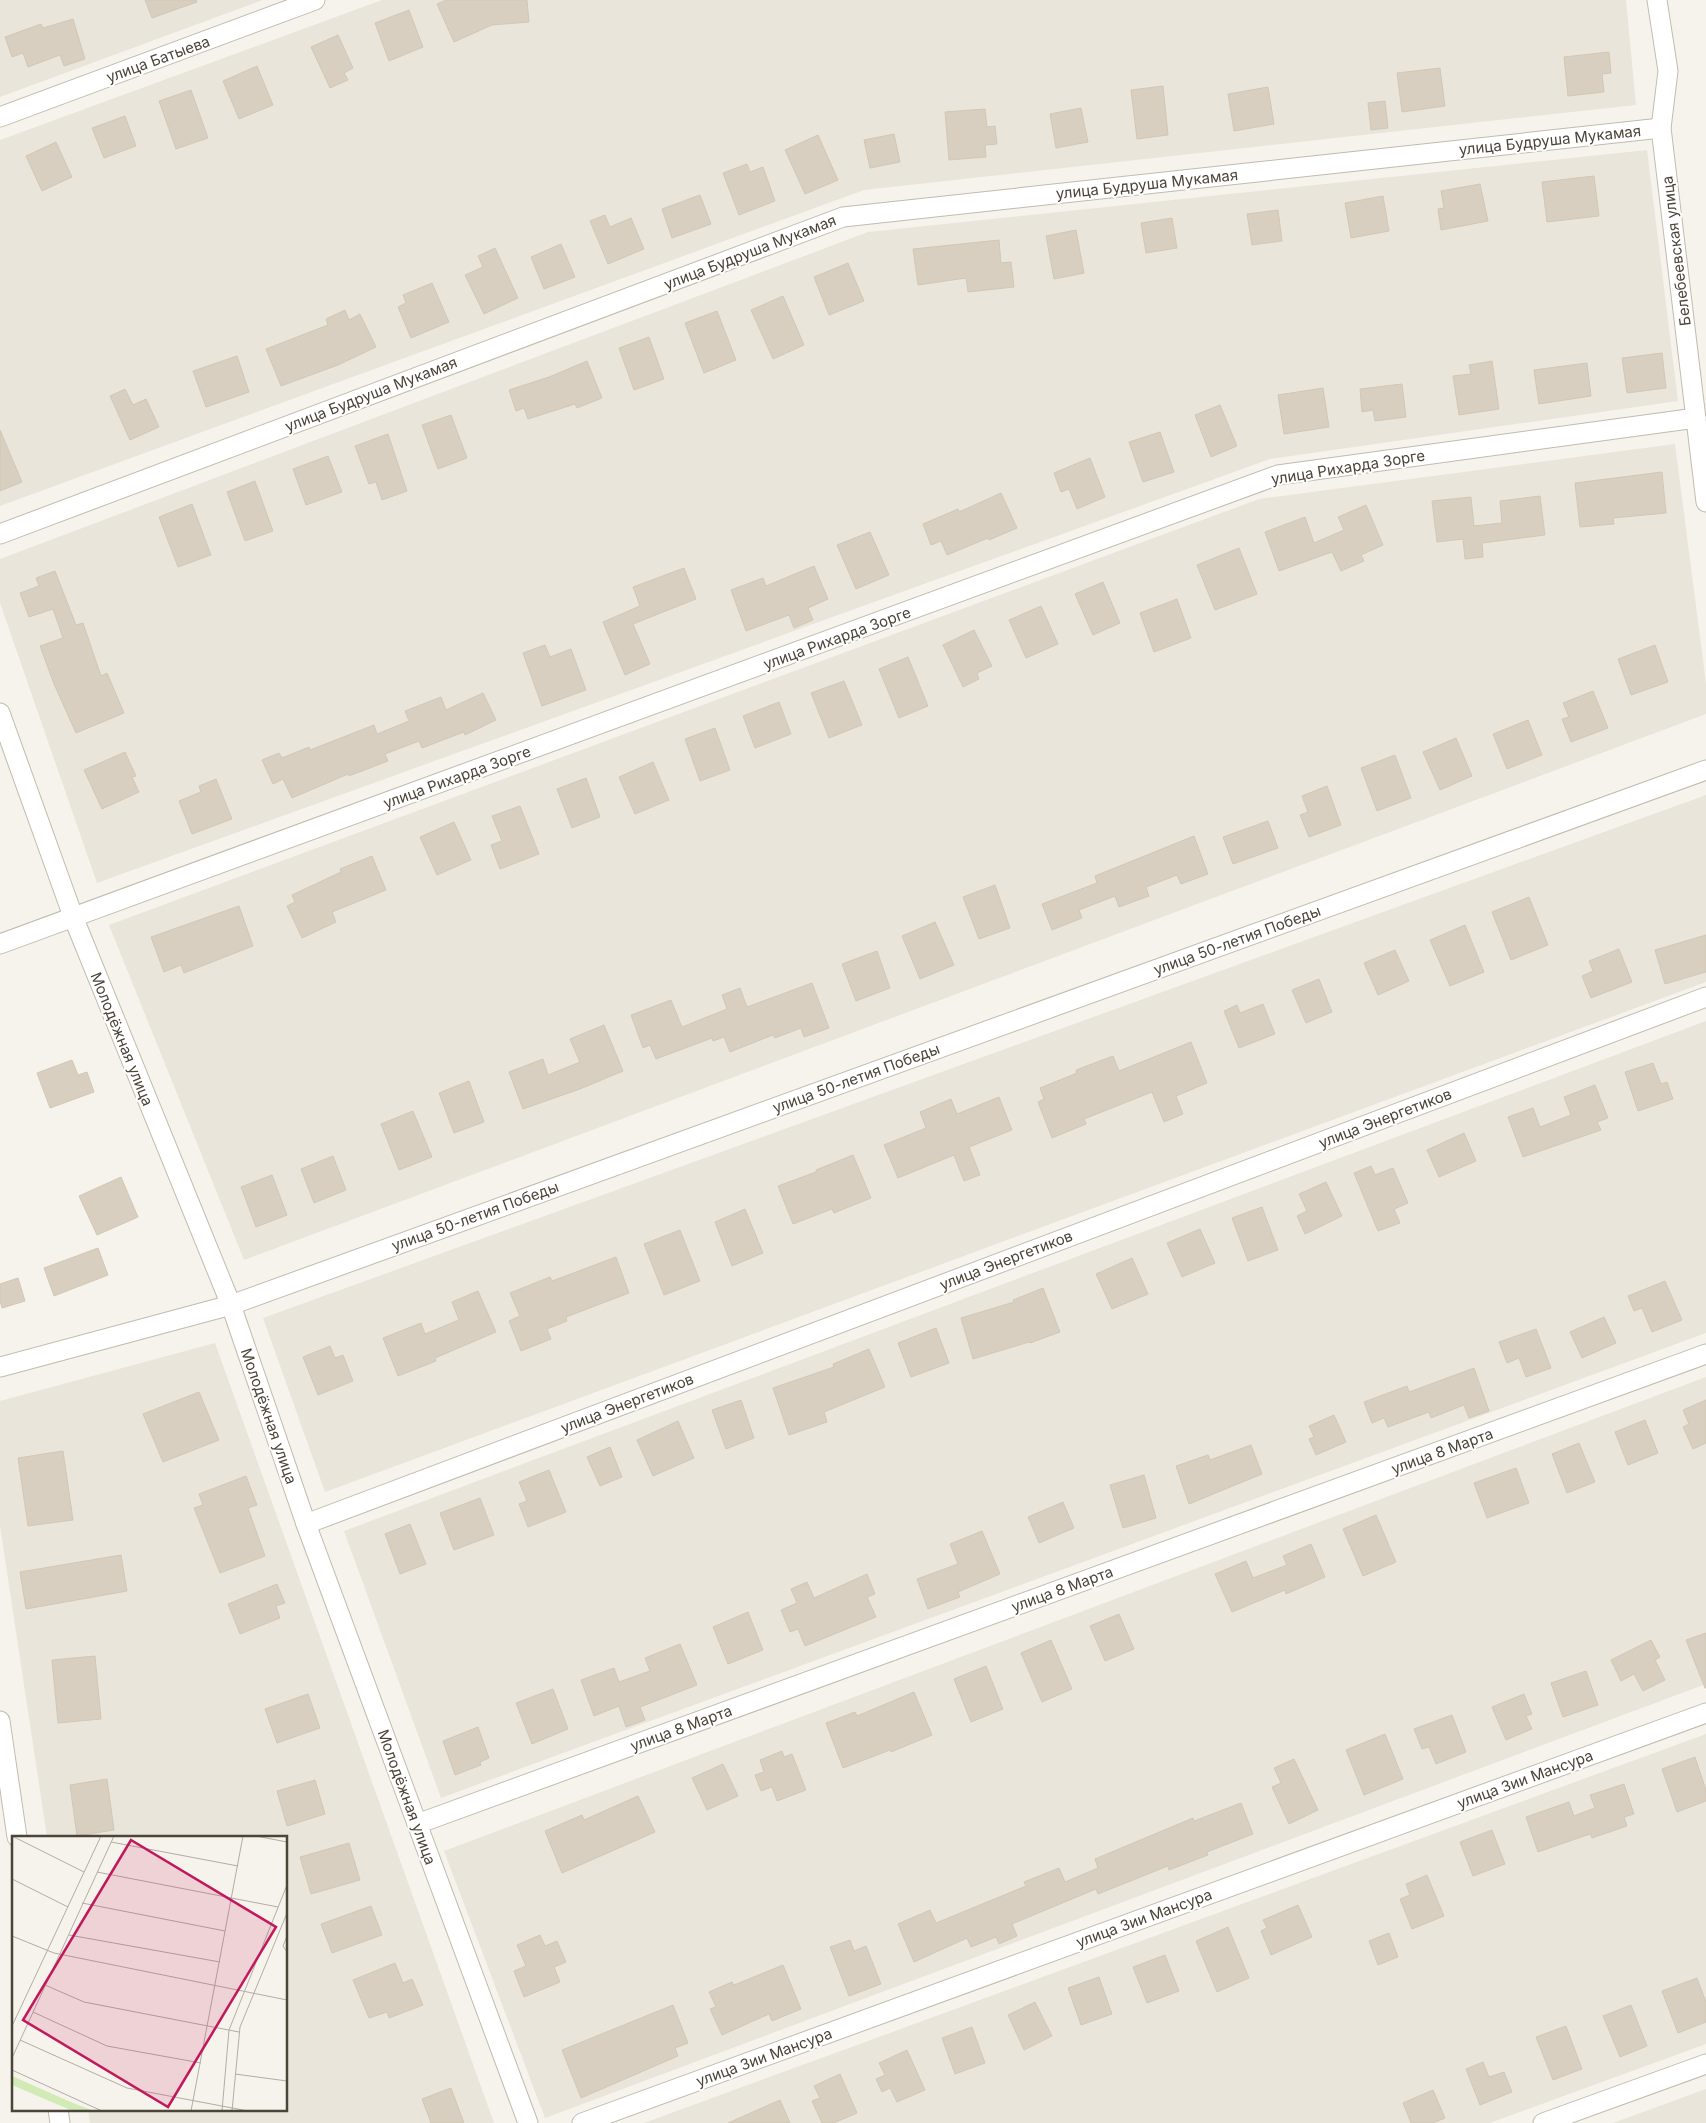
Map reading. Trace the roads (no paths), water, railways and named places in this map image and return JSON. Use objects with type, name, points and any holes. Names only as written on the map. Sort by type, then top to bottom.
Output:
[{"type":"street","name":"улица Батыева","points":[[0,117],[315,0]]},
{"type":"street","name":"Белебеевская улица","points":[[1657,0],[1668,72],[1661,128],[1706,502]]},
{"type":"street","name":"улица Будруша Мукамая","points":[[0,534],[844,217],[1661,128]]},
{"type":"street","name":"улица Рихарда Зорге","points":[[0,944],[1278,475],[1696,418]]},
{"type":"street","name":"Молодёжная улица","points":[[0,713],[74,918],[231,1305],[306,1524],[528,2123]]},
{"type":"street","name":"улица 50-летия Победы","points":[[0,1367],[231,1305],[1706,770]]},
{"type":"street","name":"улица Энергетиков","points":[[306,1524],[1706,997]]},
{"type":"street","name":"улица 8 Марта","points":[[417,1824],[1706,1354]]},
{"type":"street","name":"улица Зии Мансура","points":[[582,2123],[1706,1713]]},
{"type":"street","points":[[0,1722],[17,1836]]},
{"type":"street","points":[[1543,2123],[1706,2064]]},
{"type":"street","points":[[58,2110],[60,2123]]}]
